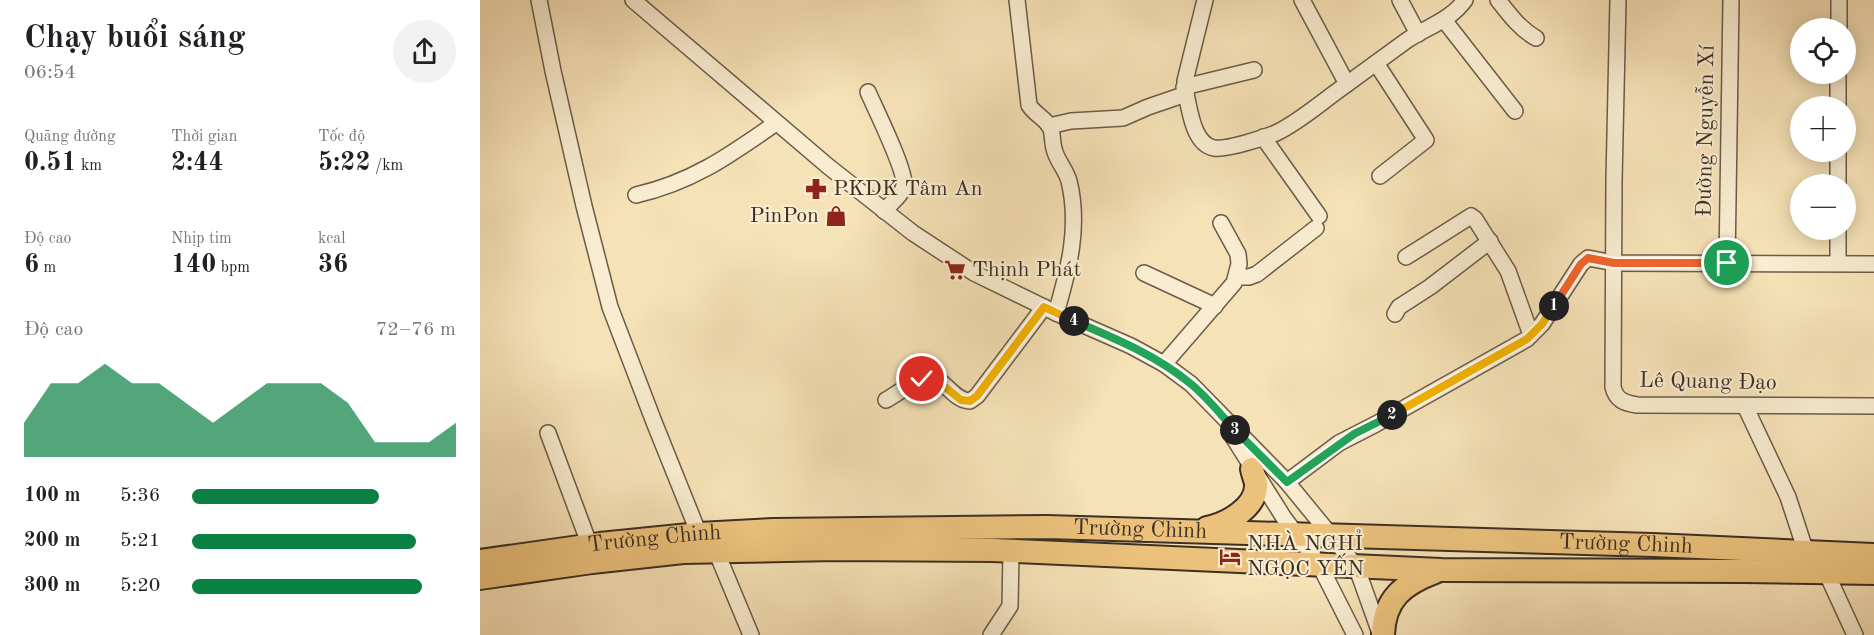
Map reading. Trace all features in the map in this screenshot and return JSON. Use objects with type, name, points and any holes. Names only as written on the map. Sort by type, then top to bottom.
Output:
[{"type":"highway","points":[[1188,532],[1218,526],[1234,518],[1246,506],[1254,493],[1256,484],[1252,469]]},
{"type":"highway","name":"Trường Chinh","points":[[480,561],[699,534],[774,530],[1047,527],[1653,545],[1874,555]]},
{"type":"highway","name":"Trường Chinh","points":[[480,578],[612,560],[716,551],[828,549],[1011,551],[1441,570],[1874,573]]},
{"type":"highway","points":[[1382,635],[1385,614],[1402,589],[1413,581],[1441,570]]},
{"type":"street","points":[[539,0],[579,184],[610,307],[699,534]]},
{"type":"street","points":[[633,0],[776,123],[913,233],[974,273],[1131,346],[1164,364],[1191,384],[1287,482],[1356,566],[1382,635]]},
{"type":"street","points":[[886,400],[929,377],[939,381],[961,400],[970,401],[977,396],[1050,310],[1069,269],[1074,213],[1069,179],[1056,155],[1049,126],[1029,105],[1017,0]]},
{"type":"street","points":[[1205,0],[1185,90],[1198,135],[1213,148],[1224,148],[1275,133],[1418,34],[1444,20],[1466,0]]},
{"type":"street","points":[[1302,0],[1347,84]]},
{"type":"street","points":[[1400,0],[1418,34]]},
{"type":"street","points":[[1498,0],[1514,20],[1527,33],[1536,38]]},
{"type":"street","name":"Lê Quang Đạo","points":[[1618,0],[1613,387],[1618,399],[1624,403],[1637,405],[1874,406]]},
{"type":"street","name":"Đường Nguyễn Xí","points":[[1727,263],[1731,0]]},
{"type":"street","points":[[1839,0],[1839,18]]},
{"type":"street","points":[[1444,20],[1515,111]]},
{"type":"street","points":[[1376,63],[1426,140],[1380,176]]},
{"type":"street","points":[[1049,126],[1123,118],[1185,90],[1254,70]]},
{"type":"street","points":[[868,92],[896,156],[904,183],[903,188],[884,211]]},
{"type":"street","points":[[636,195],[662,189],[691,177],[729,156],[776,123]]},
{"type":"street","points":[[1237,277],[1257,274],[1318,222],[1263,137]]},
{"type":"street","points":[[1406,257],[1471,216],[1490,241],[1508,271],[1532,335]]},
{"type":"street","points":[[1164,364],[1231,288],[1237,277],[1238,254],[1221,223]]},
{"type":"street","points":[[1838,240],[1838,263]]},
{"type":"street","points":[[1395,314],[1399,307],[1420,295],[1490,241]]},
{"type":"street","points":[[1287,482],[1354,434],[1532,335],[1588,258],[1614,263],[1874,264]]},
{"type":"street","points":[[1144,273],[1215,306]]},
{"type":"street","points":[[1745,406],[1788,497],[1806,552]]},
{"type":"street","points":[[1220,414],[1252,469],[1318,564],[1355,635]]},
{"type":"street","points":[[548,433],[590,546]]},
{"type":"street","points":[[716,551],[752,635]]},
{"type":"street","points":[[991,635],[1010,606],[1011,551]]},
{"type":"street","points":[[1826,572],[1855,635]]},
{"type":"place","name":"PKDK Tâm An","points":[[816,189]]},
{"type":"place","name":"PinPon","points":[[836,216]]},
{"type":"place","name":"Thịnh Phát","points":[[955,270]]},
{"type":"place","name":"NHÀ NGHỈ NGỌC YẾN","points":[[1230,557]]},
{"type":"route","points":[[922,379],[934,378],[961,400],[970,401],[977,396],[1044,307],[1131,346],[1164,364],[1202,394],[1287,482],[1354,434],[1376,424],[1527,339],[1542,324],[1581,264],[1588,258],[1614,263],[1727,263]]}]
